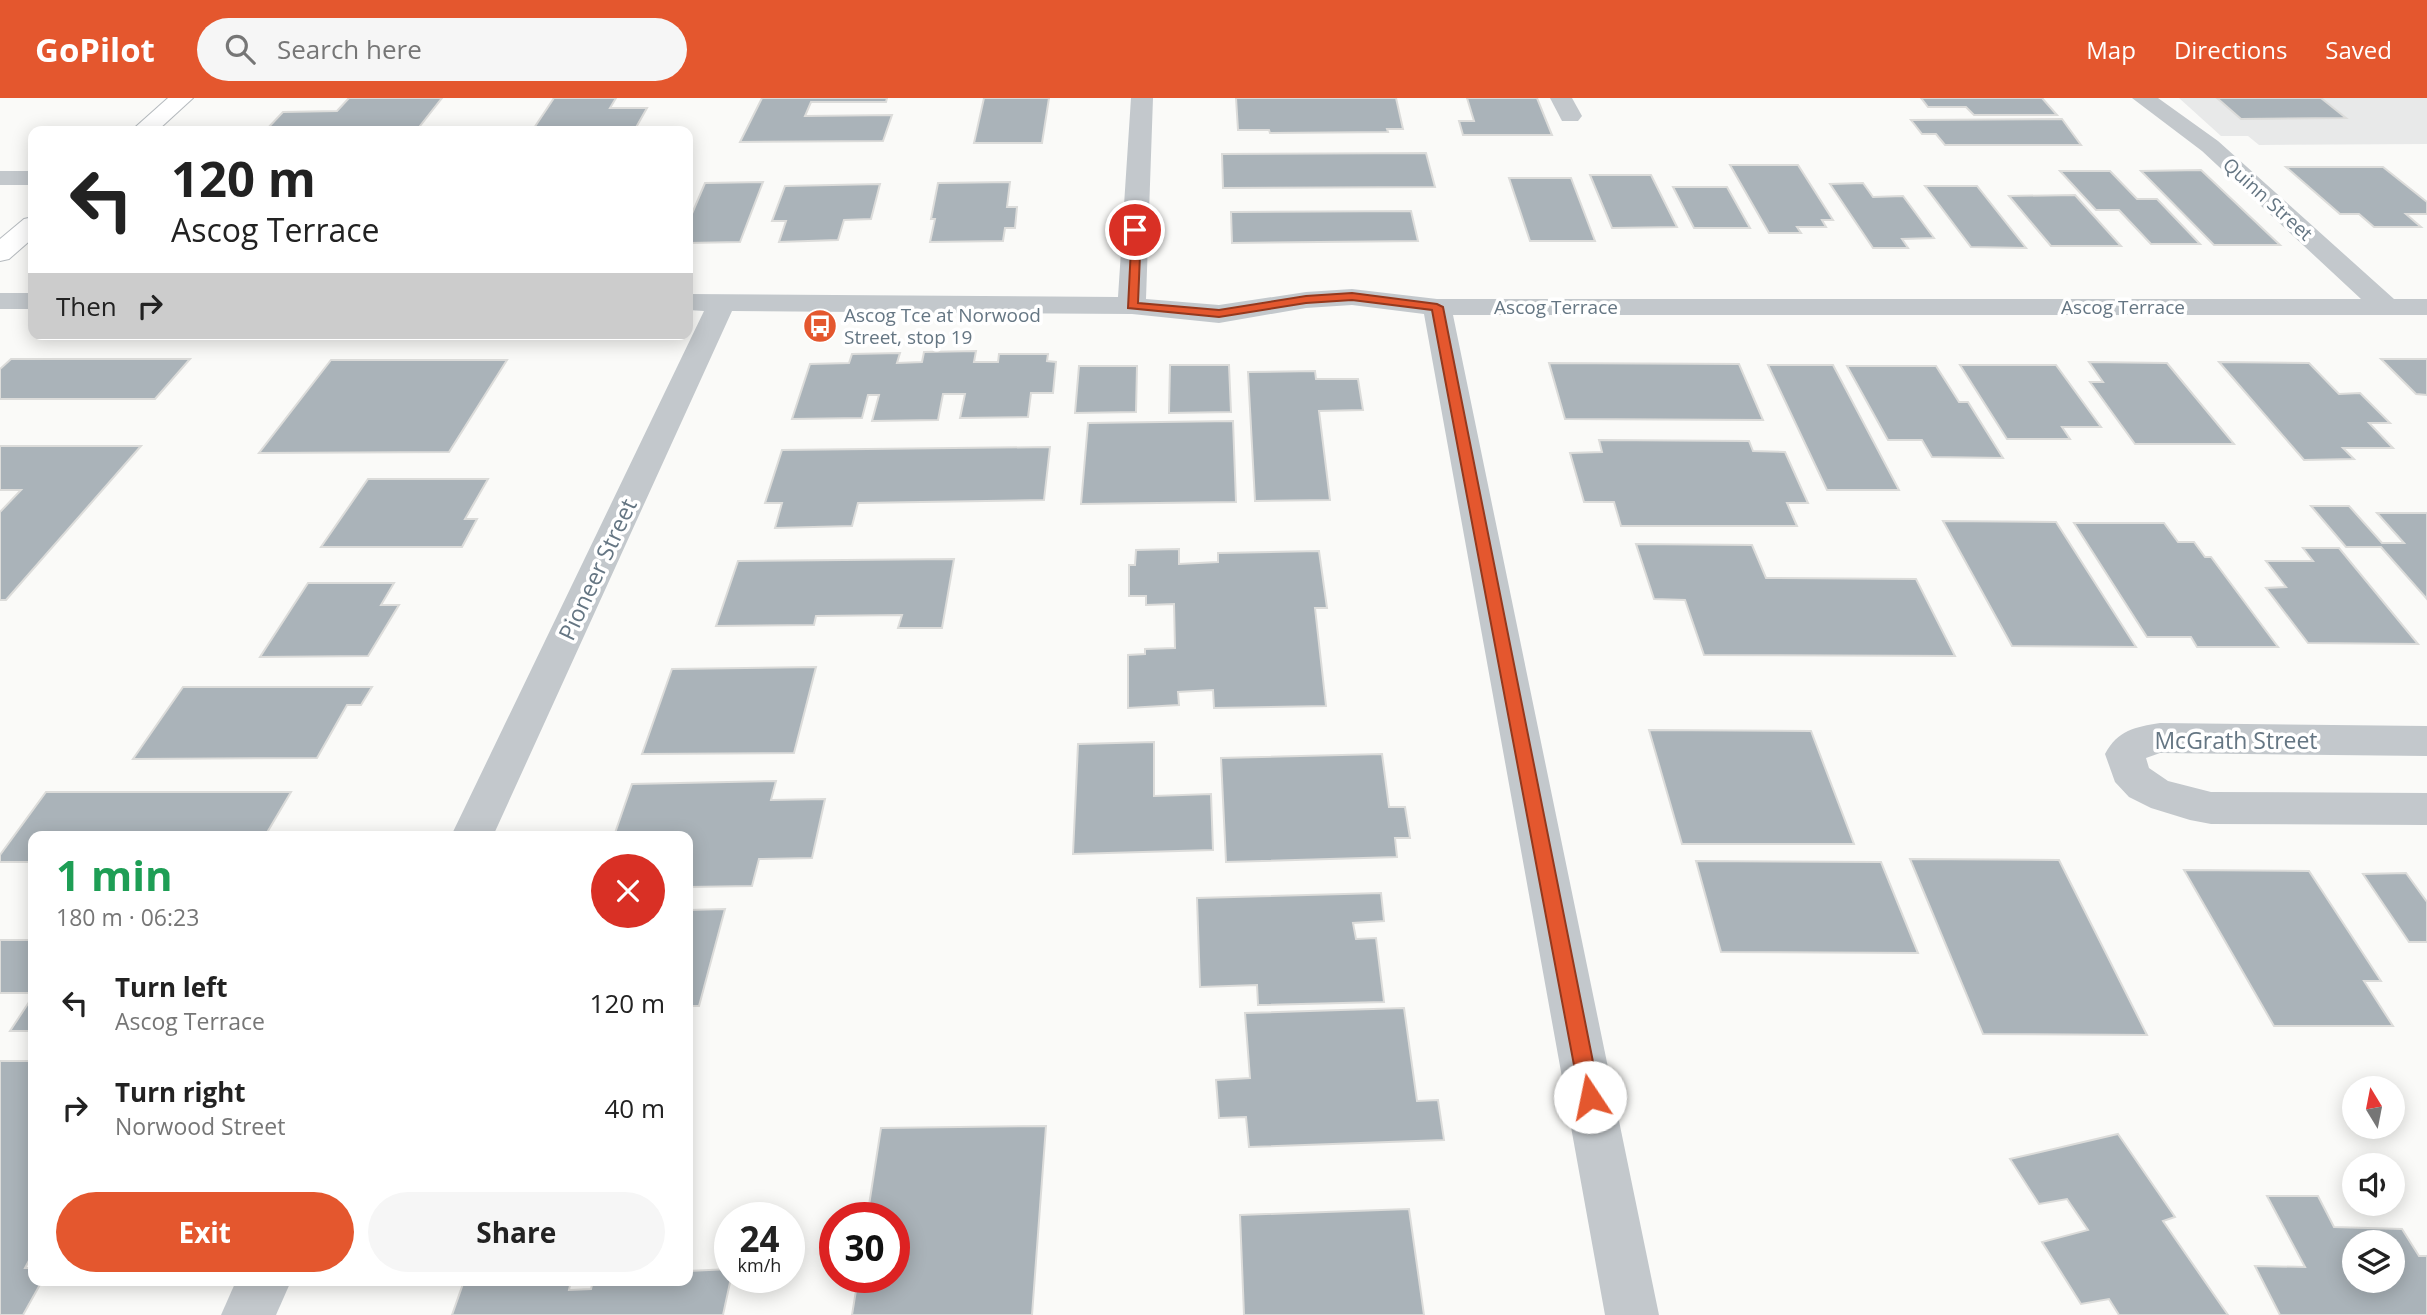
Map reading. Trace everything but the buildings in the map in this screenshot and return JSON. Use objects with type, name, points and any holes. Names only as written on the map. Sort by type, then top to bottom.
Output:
[{"type":"main road","points":[[149,126],[183,98]]},
{"type":"main road","points":[[0,253],[28,229]]},
{"type":"street","points":[[1132,306],[1142,98]]},
{"type":"street","name":"Quinn Street","points":[[2143,98],[2210,146],[2387,307]]},
{"type":"street","points":[[0,178],[28,178]]},
{"type":"street","name":"Ascog Terrace","points":[[705,302],[1132,306],[1219,314],[1306,300],[1352,297],[1437,307],[2427,307]]},
{"type":"street","points":[[0,301],[28,300]]},
{"type":"street","name":"Pioneer Street","points":[[693,330],[705,302]]},
{"type":"street","points":[[1437,307],[1632,1315]]},
{"type":"street","name":"Pioneer Street","points":[[474,831],[688,340]]},
{"type":"street","name":"McGrath Street","points":[[2427,741],[2160,738],[2137,742],[2125,754],[2129,773],[2151,790],[2179,803],[2211,808],[2427,809]]},
{"type":"street","points":[[248,1315],[262,1286]]},
{"type":"shaded area","points":[[2179,98],[2427,98],[2427,144],[2259,145],[2248,136],[2221,136]]},
{"type":"place","name":"Ascog Tce at Norwood Street, stop 19","points":[[820,326]]},
{"type":"route","points":[[1135,230],[1132,306],[1219,314],[1329,297],[1352,297],[1437,307],[1590,1097]]}]
